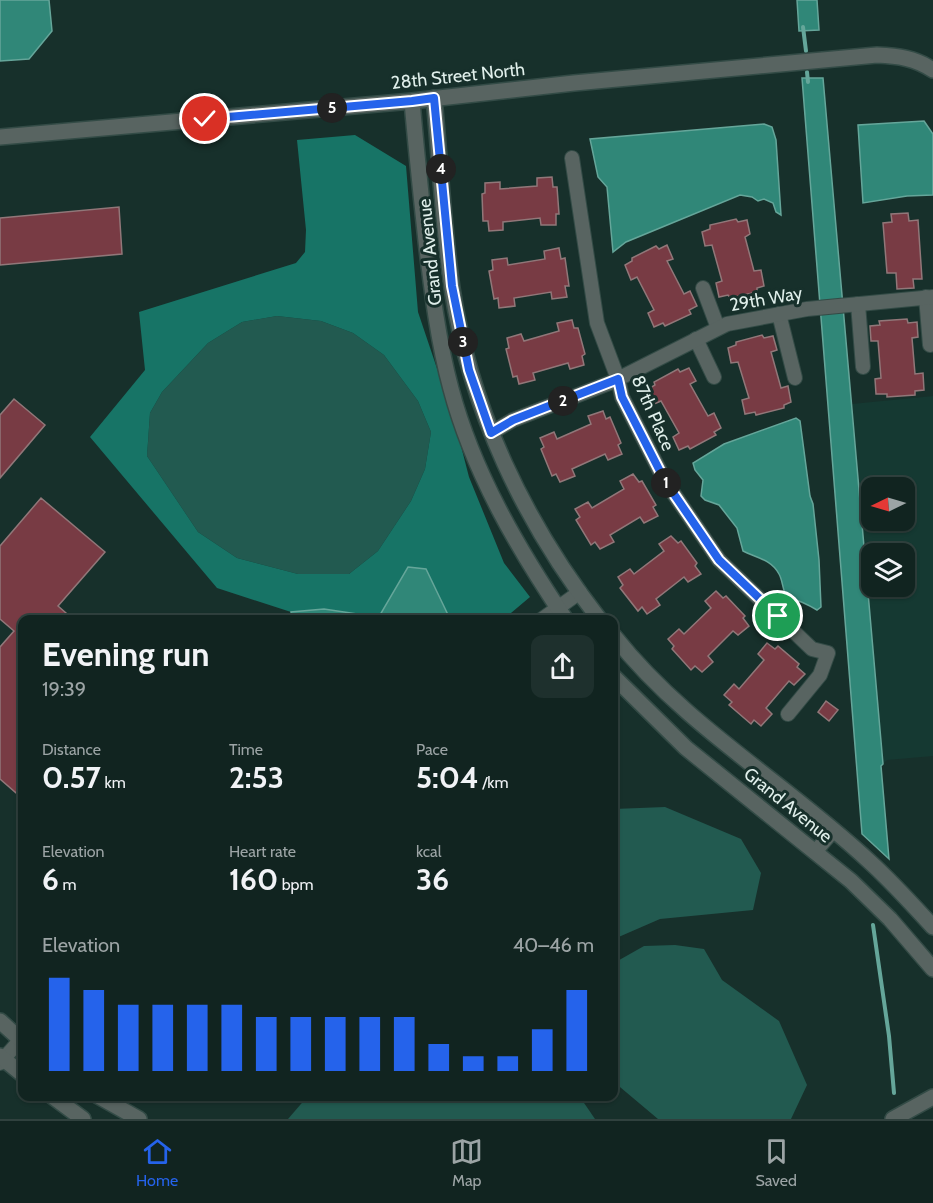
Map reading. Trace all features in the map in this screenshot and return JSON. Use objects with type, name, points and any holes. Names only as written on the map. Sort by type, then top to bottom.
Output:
[{"type":"street","name":"28th Street North","points":[[0,137],[412,101],[574,83],[877,55],[899,56],[919,61],[933,70]]},
{"type":"street","name":"Grand Avenue","points":[[434,98],[452,286],[469,370],[491,433],[520,496],[555,556],[596,615]]},
{"type":"street","name":"Grand Avenue","points":[[412,101],[434,307],[451,390],[469,442],[502,517],[562,614]]},
{"type":"street","name":"87th Place","points":[[572,158],[597,323],[618,379],[622,397],[665,481],[719,560],[812,649],[828,654],[820,675],[788,714]]},
{"type":"street","points":[[703,288],[718,328]]},
{"type":"street","points":[[930,297],[930,345]]},
{"type":"street","name":"29th Way","points":[[618,379],[727,324],[779,314],[930,297]]},
{"type":"street","points":[[858,304],[864,367]]},
{"type":"street","points":[[779,314],[795,378]]},
{"type":"street","points":[[696,339],[714,377]]},
{"type":"street","points":[[469,442],[513,420],[618,379]]},
{"type":"street","points":[[562,614],[580,592]]},
{"type":"street","name":"Grand Avenue","points":[[618,640],[704,728],[869,861],[933,927]]},
{"type":"street","name":"Grand Avenue","points":[[618,681],[686,748],[867,896],[933,969]]},
{"type":"street","points":[[815,852],[833,831]]},
{"type":"street","points":[[0,1021],[18,1037]]},
{"type":"street","points":[[18,1044],[1,1059],[18,1071]]},
{"type":"street","points":[[893,1119],[933,1097]]},
{"type":"street","points":[[59,1101],[83,1119]]},
{"type":"street","points":[[107,1101],[139,1119]]},
{"type":"shaded area","points":[[0,0],[49,0],[52,31],[29,59],[0,61]]},
{"type":"shaded area","points":[[797,0],[817,0],[819,30],[799,31]]},
{"type":"shaded area","points":[[802,78],[823,78],[864,543],[861,543],[861,597],[868,597],[889,859],[862,834]]},
{"type":"shaded area","points":[[924,121],[933,134],[933,195],[907,196],[863,203],[858,125]]},
{"type":"shaded area","points":[[764,124],[772,127],[776,140],[781,215],[776,212],[773,203],[740,195],[626,242],[613,252],[607,187],[598,177],[590,139]]},
{"type":"shaded area","points":[[355,135],[406,166],[418,312],[454,419],[469,477],[504,563],[530,597],[509,615],[448,615],[426,569],[380,615],[324,609],[291,612],[217,588],[90,437],[145,370],[139,312],[296,263],[305,252],[306,230],[297,140]],"holes":[[[277,316],[321,321],[353,333],[384,355],[418,401],[431,432],[425,469],[411,501],[378,551],[349,574],[298,574],[237,558],[198,532],[147,456],[150,413],[162,392],[208,343],[242,322]]]},
{"type":"shaded area","points":[[277,316],[321,321],[353,333],[384,355],[418,401],[431,432],[425,469],[411,501],[378,551],[349,574],[298,574],[237,558],[198,532],[147,456],[150,413],[162,392],[208,343],[242,322]]},
{"type":"shaded area","points":[[933,396],[933,756],[887,760],[883,764],[869,597],[915,597],[915,543],[864,543],[863,531],[915,531],[915,477],[861,477],[861,509],[852,404]]},
{"type":"shaded area","points":[[796,418],[800,421],[813,504],[821,607],[817,610],[787,597],[776,569],[768,562],[743,551],[737,528],[719,505],[701,496],[703,480],[695,470],[693,463],[724,444]]},
{"type":"shaded area","points":[[408,567],[426,569],[448,615],[380,615]]},
{"type":"shaded area","points":[[324,609],[364,615],[291,615],[291,612]]},
{"type":"shaded area","points":[[665,807],[741,839],[761,873],[753,910],[660,919],[618,937],[618,809]]},
{"type":"shaded area","points":[[675,945],[704,949],[722,980],[779,1021],[807,1085],[791,1119],[658,1119],[618,1085],[618,961],[644,946]]},
{"type":"shaded area","points":[[304,1101],[583,1101],[595,1119],[288,1119]]},
{"type":"building","points":[[552,177],[553,187],[557,187],[559,214],[556,214],[556,225],[541,225],[540,218],[503,222],[503,230],[489,231],[488,221],[483,221],[482,194],[485,193],[485,183],[500,182],[500,189],[537,186],[537,178]]},
{"type":"building","points":[[119,207],[122,254],[0,265],[0,218]]},
{"type":"building","points":[[908,213],[909,221],[918,220],[922,279],[913,279],[914,288],[897,289],[896,273],[887,273],[883,223],[892,222],[891,214]]},
{"type":"building","points":[[736,219],[738,222],[747,220],[750,234],[745,237],[754,271],[761,270],[764,286],[757,288],[757,292],[730,298],[728,295],[719,297],[716,283],[722,281],[712,245],[705,246],[702,232],[710,229],[710,225]]},
{"type":"building","points":[[667,245],[673,259],[667,261],[684,294],[690,291],[697,306],[689,310],[691,314],[665,326],[663,323],[654,327],[648,313],[654,310],[637,277],[631,280],[625,265],[632,261],[632,258],[656,246],[659,249]]},
{"type":"building","points":[[559,248],[561,259],[565,258],[569,286],[565,286],[567,297],[552,299],[551,292],[514,298],[515,306],[499,308],[498,298],[494,299],[489,271],[493,270],[492,260],[507,258],[508,265],[545,259],[544,251]]},
{"type":"building","points":[[907,319],[908,323],[917,322],[918,337],[912,338],[915,374],[923,373],[924,390],[915,391],[915,395],[887,397],[887,394],[876,394],[875,379],[881,378],[878,341],[871,341],[870,326],[880,325],[879,321]]},
{"type":"building","points":[[572,320],[574,328],[578,328],[585,354],[582,356],[584,365],[570,369],[568,363],[533,373],[535,380],[519,384],[517,376],[513,377],[506,349],[509,348],[507,338],[521,334],[524,341],[559,331],[557,323]]},
{"type":"building","points":[[762,335],[764,338],[773,336],[777,350],[771,352],[781,388],[788,386],[791,402],[784,405],[784,408],[756,415],[755,412],[745,414],[742,400],[749,398],[738,362],[731,363],[728,348],[736,345],[736,342]]},
{"type":"building","points":[[689,368],[696,381],[690,384],[708,416],[714,413],[721,428],[714,432],[716,435],[690,449],[688,446],[679,450],[673,437],[679,433],[661,401],[654,404],[647,390],[655,385],[654,382],[678,369],[680,372]]},
{"type":"building","points":[[14,399],[45,425],[0,478],[0,415]]},
{"type":"building","points":[[603,411],[606,419],[610,417],[621,443],[618,445],[622,454],[608,460],[605,454],[572,469],[575,476],[560,482],[556,474],[552,476],[541,449],[544,447],[540,438],[554,432],[557,439],[591,424],[588,416]]},
{"type":"building","points":[[633,474],[639,482],[642,481],[656,505],[653,507],[658,516],[644,523],[640,517],[610,535],[614,542],[600,549],[595,542],[591,545],[576,520],[580,517],[575,509],[588,502],[592,508],[624,489],[620,481]]},
{"type":"building","points":[[41,498],[105,552],[58,606],[68,615],[18,615],[18,795],[0,779],[0,647],[14,631],[0,619],[0,546]]},
{"type":"building","points":[[671,536],[678,543],[681,541],[697,563],[695,566],[701,574],[688,582],[684,577],[656,599],[660,605],[647,614],[642,607],[638,611],[620,588],[623,585],[618,577],[630,569],[634,574],[664,551],[659,544]]},
{"type":"building","points":[[716,591],[723,598],[726,596],[745,616],[743,618],[749,626],[738,635],[733,631],[708,656],[713,662],[702,672],[695,666],[691,670],[672,649],[674,646],[668,639],[679,629],[684,634],[711,608],[705,601]]},
{"type":"building","points":[[767,643],[775,649],[778,646],[799,664],[797,667],[805,674],[794,685],[789,681],[766,708],[772,714],[761,726],[754,720],[751,724],[729,705],[732,702],[724,695],[734,684],[739,689],[764,660],[758,654]]},
{"type":"building","points":[[826,701],[838,710],[829,721],[818,712]]},
{"type":"waterway","points":[[803,27],[806,51]]},
{"type":"waterway","points":[[807,72],[808,82]]},
{"type":"waterway","points":[[873,925],[889,1036],[894,1093]]},
{"type":"route","points":[[205,119],[434,98],[452,286],[469,370],[491,433],[513,420],[618,379],[622,397],[665,481],[719,560],[778,616]]}]
